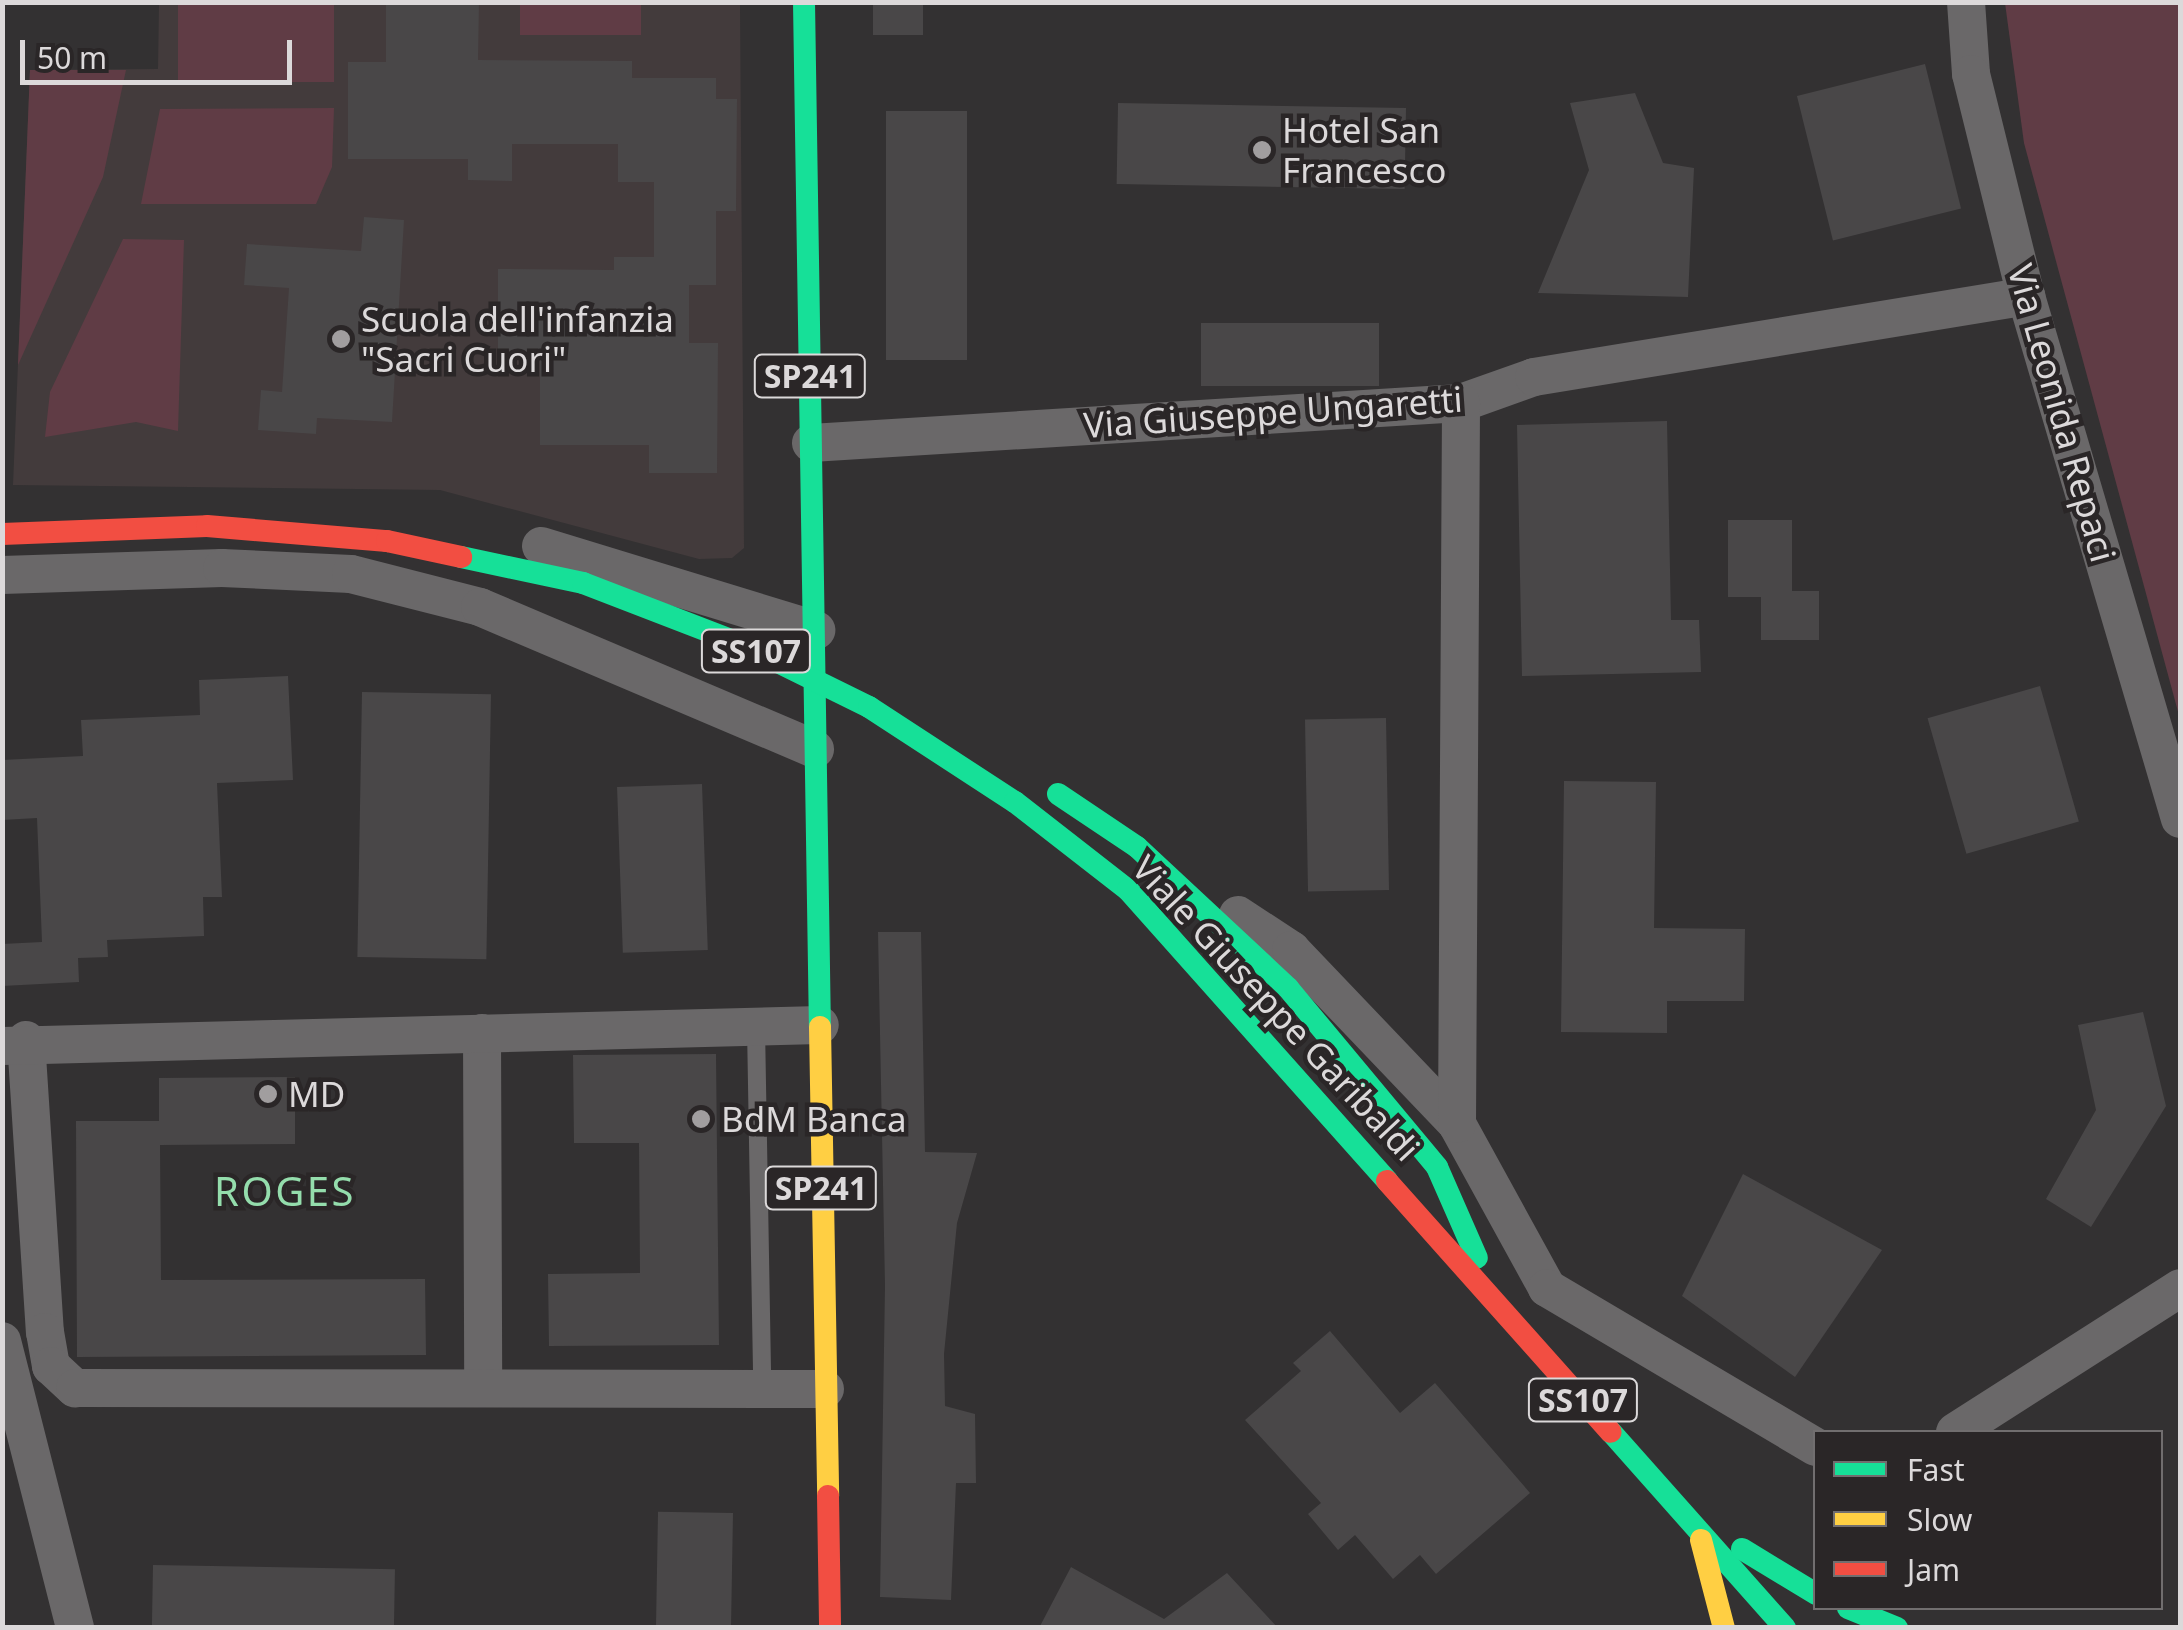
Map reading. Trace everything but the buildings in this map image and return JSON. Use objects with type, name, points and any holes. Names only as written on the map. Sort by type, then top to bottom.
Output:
[{"type":"main road","name":"SP241","points":[[804,2],[830,1628]]},
{"type":"main road","name":"Viale Giuseppe Garibaldi","points":[[2,534],[207,526],[387,541],[583,583],[741,644],[869,708],[1015,802],[1128,890],[1786,1628]]},
{"type":"main road","points":[[816,630],[848,652]]},
{"type":"main road","points":[[1041,782],[1138,847],[1288,988],[1437,1166],[1496,1302]]},
{"type":"main road","points":[[1671,1497],[1787,1583],[1813,1593]]},
{"type":"main road","points":[[1699,1533],[1724,1628]]},
{"type":"main road","points":[[1853,1610],[1898,1628]]},
{"type":"street","name":"Via Leonida Repaci","points":[[1966,2],[1972,74],[2026,296],[2180,818]]},
{"type":"street","name":"Via Giuseppe Ungaretti","points":[[811,443],[1461,403],[1534,377],[2026,296]]},
{"type":"street","points":[[1457,1124],[1461,403]]},
{"type":"street","points":[[2,516],[221,506],[428,524],[592,557],[816,630]]},
{"type":"street","points":[[2,575],[222,568],[351,574],[480,607],[815,749]]},
{"type":"street","points":[[1138,847],[1291,950],[1457,1124],[1547,1288],[1813,1445]]},
{"type":"street","points":[[820,1025],[14,1043],[51,1366],[75,1388],[484,1385],[826,1389]]},
{"type":"street","points":[[482,1033],[484,1385]]},
{"type":"street","points":[[1958,1430],[2180,1288]]},
{"type":"street","points":[[2,1341],[76,1628]]},
{"type":"lane","points":[[756,1027],[762,1388]]},
{"type":"shaded area","points":[[159,3],[740,3],[744,548],[732,558],[699,559],[440,490],[13,485],[30,70],[158,69]]},
{"type":"shaded area","points":[[178,3],[334,3],[334,82],[178,82]]},
{"type":"shaded area","points":[[520,3],[641,3],[641,35],[520,35]]},
{"type":"shaded area","points":[[2005,3],[2180,3],[2180,719],[2024,143]]},
{"type":"shaded area","points":[[30,70],[126,70],[103,177],[18,365]]},
{"type":"shaded area","points":[[334,108],[332,167],[316,204],[141,204],[160,109]]},
{"type":"shaded area","points":[[123,239],[184,240],[178,431],[136,422],[45,437],[50,392]]},
{"type":"traffic: fast","points":[[804,2],[820,1027]]},
{"type":"traffic: fast","points":[[461,557],[583,583],[741,644],[869,707],[1015,802],[1128,890],[1387,1181]]},
{"type":"traffic: fast","points":[[1058,794],[1137,847],[1288,988],[1437,1167],[1477,1258]]},
{"type":"traffic: fast","points":[[1611,1432],[1785,1628]]},
{"type":"traffic: fast","points":[[1742,1549],[1813,1592]]},
{"type":"traffic: fast","points":[[1853,1610],[1897,1628]]},
{"type":"traffic: slow","points":[[820,1027],[828,1496]]},
{"type":"traffic: slow","points":[[1701,1540],[1724,1628]]},
{"type":"traffic: jam","points":[[2,534],[207,526],[387,541],[461,557]]},
{"type":"traffic: jam","points":[[1387,1181],[1611,1432]]},
{"type":"traffic: jam","points":[[828,1496],[830,1628]]},
{"type":"place","name":"Hotel San Francesco","points":[[1262,150]]},
{"type":"place","name":"Scuola dell'infanzia \"Sacri Cuori\"","points":[[341,339]]},
{"type":"place","name":"MD","points":[[268,1094]]},
{"type":"place","name":"BdM Banca","points":[[701,1119]]},
{"type":"district","name":"ROGES","points":[[285,1191]]}]
